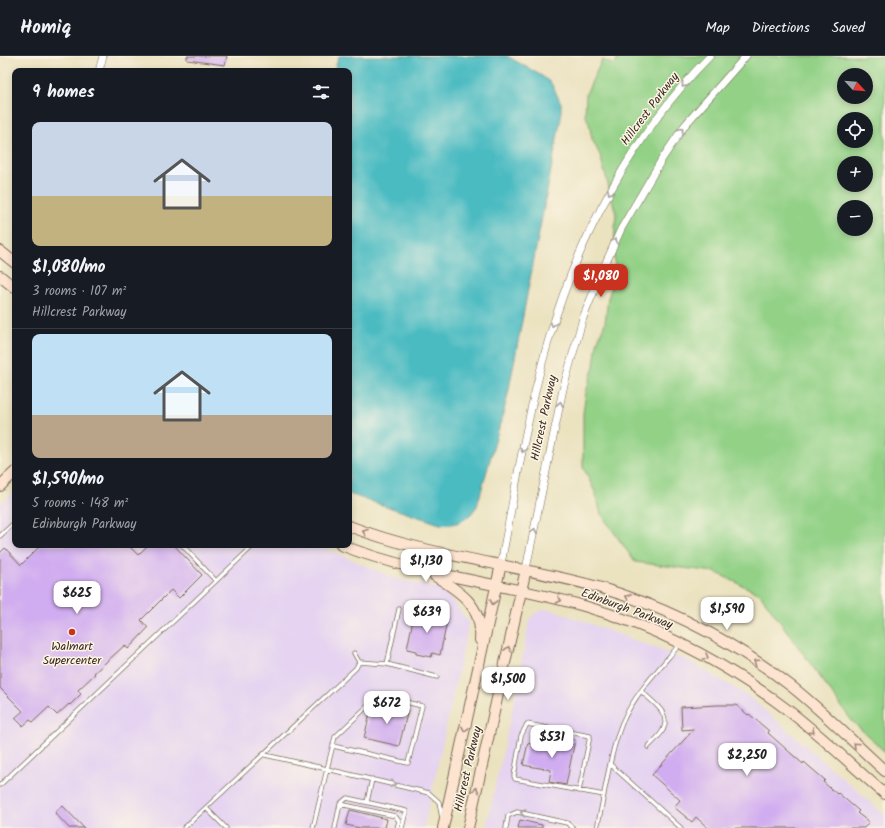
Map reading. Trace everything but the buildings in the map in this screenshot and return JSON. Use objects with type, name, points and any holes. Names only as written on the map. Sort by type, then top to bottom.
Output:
[{"type":"main road","points":[[0,251],[12,261]]},
{"type":"main road","points":[[0,276],[12,286]]},
{"type":"main road","points":[[0,486],[12,475]]},
{"type":"main road","name":"Edinburgh Parkway","points":[[352,527],[398,542],[526,569],[598,587],[665,612],[715,637],[750,658],[790,686],[885,771]]},
{"type":"main road","name":"Edinburgh Parkway","points":[[348,548],[373,558],[428,572],[496,585],[578,605],[615,616],[680,643],[723,667],[786,709],[885,794]]},
{"type":"main road","name":"Hillcrest Parkway","points":[[443,827],[501,564]]},
{"type":"main road","name":"Hillcrest Parkway","points":[[468,828],[526,569]]},
{"type":"main road","points":[[428,572],[457,590],[464,596],[473,608],[479,625],[480,637],[478,668]]},
{"type":"street","points":[[100,68],[103,56]]},
{"type":"street","name":"Hillcrest Parkway","points":[[501,564],[540,371],[556,314],[571,274],[615,182],[637,147],[672,98],[710,56]]},
{"type":"street","name":"Hillcrest Parkway","points":[[526,569],[563,389],[583,318],[600,276],[621,229],[662,159],[685,125],[746,56]]},
{"type":"lane","points":[[0,536],[12,525]]},
{"type":"lane","points":[[185,548],[216,581]]},
{"type":"lane","points":[[0,785],[251,548]]},
{"type":"lane","points":[[387,664],[399,609]]},
{"type":"lane","points":[[597,828],[622,723],[641,691],[680,643]]},
{"type":"lane","points":[[354,653],[359,662]]},
{"type":"lane","points":[[359,662],[387,664],[437,677]]},
{"type":"lane","points":[[184,828],[265,755],[356,668],[359,662]]},
{"type":"lane","points":[[641,691],[662,710],[665,720],[664,729],[648,747]]},
{"type":"lane","points":[[313,828],[335,737],[375,699],[381,696],[422,706],[408,763],[333,746]]},
{"type":"lane","points":[[579,791],[590,736],[527,724],[521,736],[514,776],[515,779],[579,791],[604,795]]},
{"type":"lane","points":[[265,755],[429,792],[439,802],[443,827]]},
{"type":"lane","points":[[611,765],[681,828]]},
{"type":"lane","points":[[367,802],[372,779]]},
{"type":"lane","points":[[335,828],[340,804],[347,798],[406,811],[402,828]]},
{"type":"lane","points":[[340,804],[395,816],[399,821],[397,828]]},
{"type":"lane","points":[[206,808],[226,828]]},
{"type":"lane","points":[[506,828],[508,816],[517,812],[567,822],[573,828]]},
{"type":"shaded area","points":[[12,494],[12,548],[325,548],[396,579],[442,589],[469,622],[424,828],[0,828],[0,505]]},
{"type":"shaded area","points":[[544,609],[553,610],[687,660],[748,696],[885,815],[885,828],[486,828],[513,707],[529,622],[534,614]]},
{"type":"green space","points":[[618,56],[885,56],[885,752],[852,721],[760,594],[715,572],[635,562],[601,514],[595,492],[583,467],[583,414],[586,392],[594,366],[597,343],[605,323],[608,298],[615,278],[614,247],[616,214],[600,155],[592,139],[589,123],[585,115],[586,94],[602,60],[615,65]]},
{"type":"water","points":[[339,56],[507,56],[542,76],[551,83],[561,103],[561,118],[507,399],[477,506],[470,515],[457,523],[440,524],[352,495],[352,68],[335,68]]},
{"type":"place","name":"Walmart Supercenter","points":[[72,632]]}]
